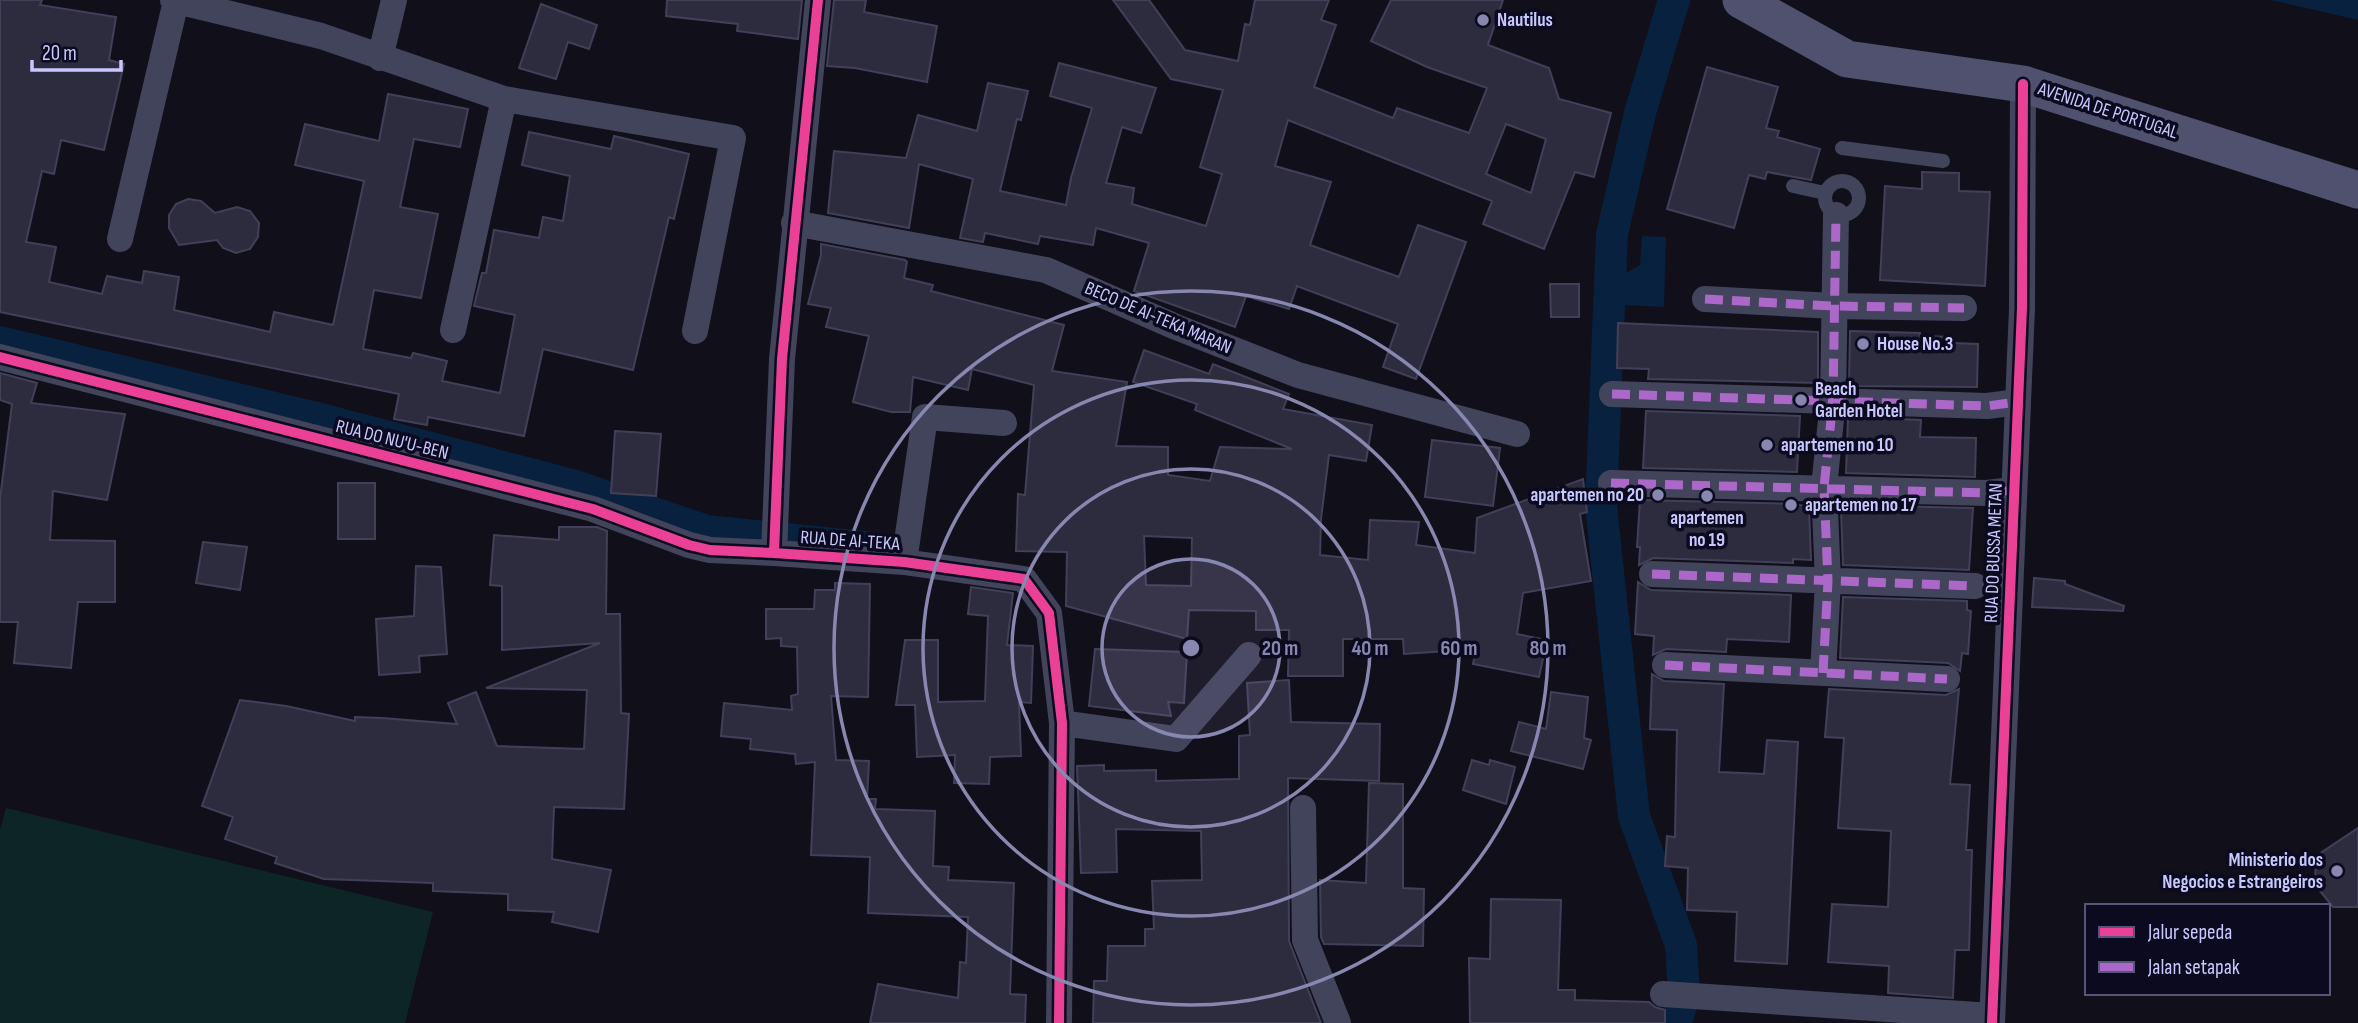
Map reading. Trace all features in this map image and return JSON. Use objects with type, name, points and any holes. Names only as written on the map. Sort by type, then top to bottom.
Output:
[{"type":"main road","name":"AVENIDA DE PORTUGAL","points":[[1741,0],[1847,59],[2023,84],[2358,190]]},
{"type":"street","points":[[380,58],[394,0]]},
{"type":"street","name":"RUA DE AI-TEKA","points":[[818,0],[782,359],[774,553],[904,562],[1024,579],[1049,613],[1062,723],[1059,1023]]},
{"type":"street","points":[[120,239],[175,1],[321,36],[504,99],[733,138],[695,331]]},
{"type":"street","name":"RUA DO BUSSA METAN","points":[[1992,1019],[2022,308],[2023,84]]},
{"type":"street","points":[[453,330],[504,99]]},
{"type":"street","points":[[1823,673],[1828,580],[1824,487],[1833,401],[1831,204]]},
{"type":"street","name":"BECO DE AI-TEKA MARAN","points":[[794,223],[1046,270],[1176,327],[1298,375],[1517,434]]},
{"type":"street","points":[[1704,299],[1833,306],[1964,308]]},
{"type":"street","name":"RUA DO NU'U-BEN","points":[[0,357],[593,509],[710,550],[774,553]]},
{"type":"street","points":[[1612,394],[1987,407],[2018,402]]},
{"type":"street","points":[[904,562],[925,417],[1004,423]]},
{"type":"street","points":[[1611,483],[1986,493],[2014,490]]},
{"type":"street","points":[[1652,574],[1975,586]]},
{"type":"street","points":[[1062,723],[1176,739],[1249,655]]},
{"type":"street","points":[[1665,665],[1947,679]]},
{"type":"street","points":[[1303,808],[1305,940],[1338,1023]]},
{"type":"street","points":[[1663,993],[1992,1019]]},
{"type":"lane","points":[[1842,148],[1943,161]]},
{"type":"lane","points":[[1793,186],[1831,204]]},
{"type":"green space","points":[[6,808],[433,912],[405,1023],[0,1023],[0,830]]},
{"type":"water","points":[[2271,0],[2358,0],[2358,20]]},
{"type":"water","points":[[1642,236],[1666,237],[1664,307],[1621,305],[1623,275],[1640,265]]},
{"type":"building","points":[[0,0],[42,0],[40,5],[116,17],[109,60],[124,64],[104,150],[61,140],[54,174],[42,171],[26,242],[56,247],[49,282],[102,294],[107,276],[142,283],[144,271],[179,277],[174,310],[270,332],[274,312],[333,325],[364,181],[295,165],[305,124],[379,141],[388,94],[468,109],[460,147],[414,139],[400,207],[438,214],[421,298],[374,290],[363,349],[411,358],[413,353],[447,361],[442,381],[500,393],[515,315],[474,306],[482,273],[486,273],[494,230],[539,238],[543,217],[563,221],[570,176],[522,165],[529,132],[611,149],[614,136],[689,154],[674,219],[669,217],[633,370],[543,349],[524,436],[428,417],[427,425],[394,419],[399,394],[0,312]]},
{"type":"building","points":[[667,0],[802,0],[798,39],[737,31],[738,24],[666,16]]},
{"type":"building","points":[[834,0],[866,0],[864,12],[937,26],[927,82],[855,68],[827,66]]},
{"type":"building","points":[[1113,0],[1149,0],[1185,50],[1238,61],[1245,24],[1250,25],[1255,0],[1329,0],[1321,20],[1336,25],[1314,87],[1393,118],[1397,108],[1469,133],[1487,88],[1427,67],[1371,41],[1391,0],[1503,0],[1488,45],[1549,68],[1559,99],[1611,113],[1594,177],[1575,172],[1544,249],[1483,224],[1492,201],[1288,120],[1275,166],[1331,182],[1310,245],[1399,277],[1418,225],[1466,242],[1416,379],[1383,367],[1398,324],[1297,286],[1289,309],[1246,296],[1235,327],[1134,291],[1149,243],[1096,228],[1093,245],[1040,236],[1038,244],[985,233],[983,242],[960,238],[973,179],[919,164],[909,228],[828,213],[834,151],[906,158],[918,115],[977,131],[988,83],[1028,91],[1021,120],[1017,119],[1000,191],[1066,205],[1071,178],[1092,108],[1050,96],[1059,63],[1156,88],[1141,133],[1122,127],[1106,183],[1134,188],[1132,204],[1206,226],[1222,174],[1200,167],[1223,90],[1171,79]],"holes":[[[1506,124],[1546,139],[1531,193],[1486,174]]]},
{"type":"building","points":[[541,4],[597,25],[589,49],[568,42],[556,79],[519,68]]},
{"type":"building","points":[[1707,67],[1778,87],[1766,128],[1779,131],[1777,137],[1820,149],[1811,180],[1767,172],[1765,179],[1749,175],[1734,228],[1667,209]]},
{"type":"building","points":[[1922,172],[1959,173],[1959,191],[1990,192],[1985,286],[1880,280],[1885,186],[1922,189]]},
{"type":"building","points":[[188,199],[201,201],[215,213],[237,207],[250,211],[259,223],[258,237],[250,249],[236,253],[223,248],[217,240],[179,245],[169,228],[169,215],[176,204]]},
{"type":"building","points":[[821,244],[905,260],[907,262],[904,278],[933,285],[931,291],[1064,325],[1052,371],[1127,382],[1116,446],[1168,447],[1168,475],[1210,481],[1220,447],[1292,449],[1195,410],[1197,404],[1133,382],[1144,350],[1209,374],[1213,364],[1289,394],[1283,409],[1372,425],[1366,461],[1329,455],[1321,519],[1320,555],[1368,560],[1370,520],[1419,522],[1416,545],[1475,553],[1477,518],[1583,479],[1587,512],[1580,514],[1591,581],[1523,593],[1517,634],[1547,640],[1539,677],[1473,664],[1476,649],[1404,654],[1403,639],[1343,639],[1343,676],[1288,676],[1289,630],[1256,630],[1256,611],[1189,610],[1187,639],[1066,606],[1067,552],[1016,551],[1018,494],[1025,495],[1034,385],[972,369],[968,390],[913,377],[910,412],[891,412],[853,402],[869,336],[826,327],[831,308],[808,304],[821,255]],"holes":[[[1144,536],[1192,538],[1191,586],[1146,585]]]},
{"type":"building","points":[[1550,284],[1579,284],[1579,317],[1551,317]]},
{"type":"building","points":[[1618,323],[1818,332],[1818,383],[1648,379],[1649,369],[1617,368]]},
{"type":"building","points":[[1850,331],[1920,333],[1920,336],[1954,337],[1954,343],[1978,344],[1977,387],[1849,386]]},
{"type":"building","points":[[0,373],[37,383],[31,403],[125,414],[107,500],[53,491],[50,540],[115,541],[115,602],[78,602],[71,668],[14,663],[18,622],[0,622],[0,499],[12,404],[0,400]]},
{"type":"building","points":[[1646,411],[1800,416],[1797,472],[1643,468]]},
{"type":"building","points":[[1848,417],[1921,420],[1920,437],[1976,438],[1975,477],[1846,473]]},
{"type":"building","points":[[615,431],[661,434],[656,496],[611,493]]},
{"type":"building","points":[[1432,440],[1500,448],[1493,506],[1425,497]]},
{"type":"building","points":[[338,483],[375,483],[375,539],[338,539]]},
{"type":"building","points":[[1640,500],[1795,504],[1809,507],[1811,560],[1793,559],[1793,563],[1653,558],[1639,565],[1640,547],[1637,547]]},
{"type":"building","points":[[1844,505],[1973,508],[1969,570],[1843,565],[1841,509],[1844,509]]},
{"type":"building","points":[[559,527],[597,527],[607,531],[606,614],[620,614],[621,713],[629,714],[624,809],[554,807],[552,859],[611,870],[598,932],[552,922],[554,912],[508,910],[508,894],[433,891],[433,883],[324,879],[275,863],[277,857],[225,839],[233,817],[202,806],[240,700],[286,706],[355,721],[355,717],[457,724],[448,703],[476,692],[497,746],[584,749],[587,690],[486,688],[600,643],[502,650],[502,586],[490,585],[494,535],[559,540]]},
{"type":"building","points":[[203,542],[247,547],[240,590],[196,583]]},
{"type":"building","points":[[416,566],[441,567],[447,654],[419,656],[420,672],[379,675],[376,619],[414,616]]},
{"type":"building","points":[[2034,578],[2065,581],[2065,584],[2124,606],[2123,611],[2032,607]]},
{"type":"building","points":[[1638,582],[1651,590],[1791,595],[1789,642],[1727,639],[1726,652],[1666,649],[1653,655],[1654,636],[1635,634]]},
{"type":"building","points":[[835,583],[870,584],[868,697],[831,696],[836,760],[869,761],[867,799],[876,799],[875,809],[935,811],[933,866],[949,867],[948,880],[1014,883],[1010,994],[1026,995],[1025,1023],[870,1023],[878,984],[958,998],[960,962],[966,963],[968,917],[868,913],[870,857],[811,855],[815,762],[796,764],[795,754],[750,749],[751,739],[721,736],[724,703],[792,710],[791,696],[798,694],[797,647],[781,646],[781,638],[766,639],[766,609],[814,609],[815,590],[835,590]]},
{"type":"building","points":[[971,587],[1013,593],[1007,645],[1033,646],[1031,703],[1019,702],[1021,756],[990,757],[989,784],[954,783],[955,755],[917,757],[915,705],[896,705],[905,640],[938,640],[938,702],[985,701],[988,616],[968,614]]},
{"type":"building","points":[[1843,597],[1967,601],[1967,610],[1971,611],[1968,654],[1962,653],[1960,671],[1948,663],[1840,658]]},
{"type":"building","points":[[1095,649],[1187,652],[1184,703],[1168,702],[1171,716],[1089,706]]},
{"type":"building","points":[[1652,674],[1664,681],[1724,684],[1719,772],[1764,774],[1767,740],[1798,742],[1787,964],[1735,961],[1737,912],[1687,910],[1688,868],[1665,866],[1667,836],[1675,837],[1677,730],[1650,729]]},
{"type":"building","points":[[1289,680],[1291,722],[1380,724],[1379,781],[1288,778],[1289,941],[1321,1023],[1093,1023],[1094,981],[1107,981],[1108,946],[1145,946],[1145,929],[1154,929],[1152,881],[1202,880],[1201,831],[1116,829],[1117,872],[1081,873],[1077,766],[1104,765],[1104,771],[1156,770],[1156,781],[1239,779],[1239,736],[1250,735],[1247,683]]},
{"type":"building","points":[[1829,689],[1946,695],[1959,689],[1950,784],[1970,785],[1966,850],[1972,850],[1969,950],[1955,950],[1953,998],[1888,993],[1889,966],[1828,962],[1832,904],[1888,907],[1891,831],[1838,828],[1844,738],[1825,737]]},
{"type":"building","points":[[1551,692],[1588,697],[1584,738],[1591,740],[1583,769],[1511,751],[1519,722],[1546,729]]},
{"type":"building","points":[[1472,760],[1489,765],[1490,760],[1515,767],[1506,804],[1463,790]]},
{"type":"building","points":[[1369,783],[1403,784],[1403,888],[1424,889],[1423,946],[1324,944],[1321,937],[1320,880],[1366,883]]},
{"type":"building","name":"Ministerio dos Negocios e Estrangeiros","points":[[2358,828],[2358,907],[2333,907],[2315,885],[2316,856]]},
{"type":"building","points":[[1491,899],[1561,900],[1558,990],[1575,990],[1575,1000],[1649,1002],[1665,1010],[1665,1023],[1470,1023],[1469,958],[1490,959]]},
{"type":"waterway","points":[[1674,0],[1640,113],[1612,234],[1601,506],[1634,816],[1681,945],[1684,995],[1676,1023]]},
{"type":"waterway","points":[[0,342],[317,418],[572,485],[707,531],[884,549]]},
{"type":"marked path","points":[[1823,673],[1828,581],[1824,487],[1833,401],[1836,215]]},
{"type":"marked path","points":[[1705,299],[1833,306],[1964,308]]},
{"type":"marked path","points":[[1612,394],[1987,406],[2018,402]]},
{"type":"marked path","points":[[1611,483],[1986,493],[2014,490]]},
{"type":"marked path","points":[[1652,574],[1975,586]]},
{"type":"marked path","points":[[1665,665],[1947,679]]},
{"type":"cycle path","points":[[818,0],[782,359],[774,553],[904,562],[1024,579],[1049,613],[1062,723],[1059,1023]]},
{"type":"cycle path","points":[[1992,1023],[2022,308],[2023,84]]},
{"type":"cycle path","points":[[0,357],[593,509],[689,545],[710,550],[774,553]]},
{"type":"place","name":"Nautilus","points":[[1483,20]]},
{"type":"place","name":"House No.3","points":[[1863,344]]},
{"type":"place","name":"Beach Garden Hotel","points":[[1801,400]]},
{"type":"place","name":"apartemen no 10","points":[[1767,445]]},
{"type":"place","name":"apartemen no 20","points":[[1658,495]]},
{"type":"place","name":"apartemen no 19","points":[[1707,496]]},
{"type":"place","name":"apartemen no 17","points":[[1791,505]]},
{"type":"place","name":"Ministerio dos Negocios e Estrangeiros","points":[[2337,871]]}]
